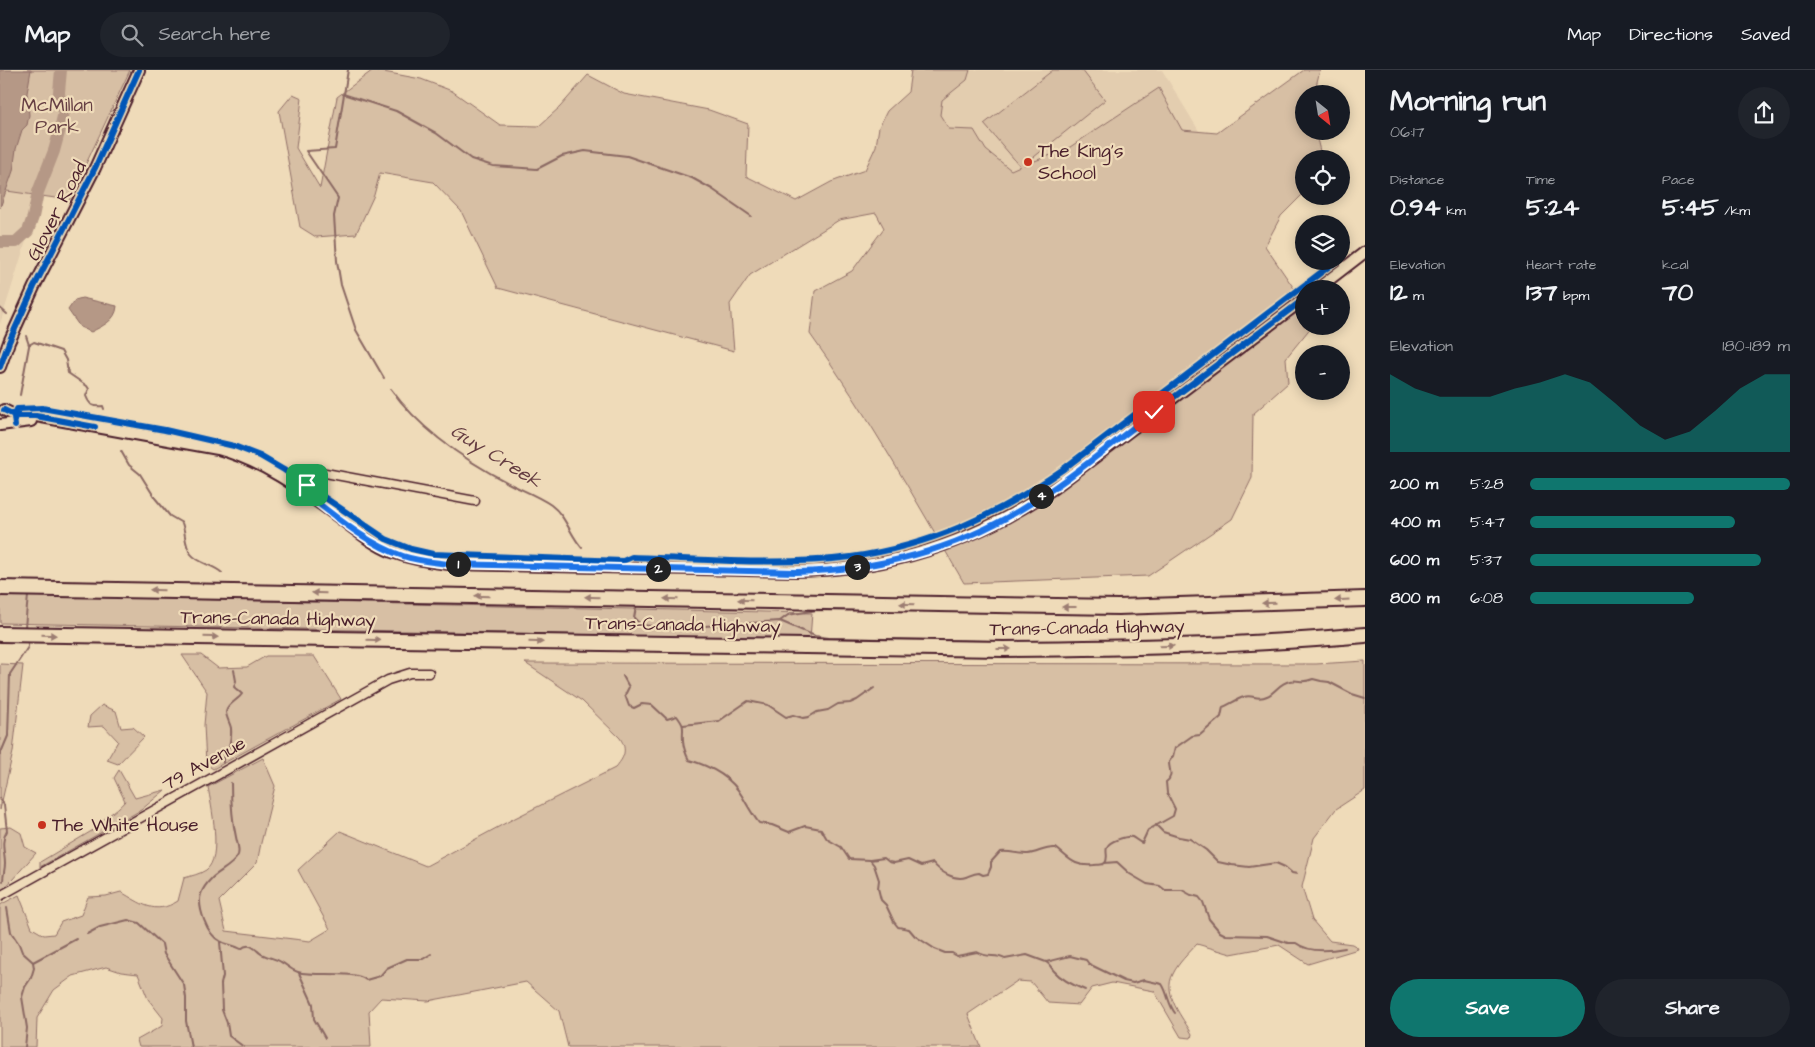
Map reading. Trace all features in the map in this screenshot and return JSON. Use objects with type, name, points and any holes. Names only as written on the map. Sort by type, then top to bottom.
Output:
[{"type":"highway","name":"Trans-Canada Highway","points":[[0,588],[1109,607],[1365,599]]},
{"type":"highway","name":"Trans-Canada Highway","points":[[0,634],[1004,649],[1122,648],[1290,642],[1365,635]]},
{"type":"street","name":"Glover Road","points":[[0,376],[1,366],[9,342],[96,168],[139,70]]},
{"type":"street","points":[[1329,280],[1365,252]]},
{"type":"street","points":[[2,406],[14,415],[36,416],[225,450],[257,462],[296,486],[380,546],[403,556],[432,562],[796,572],[841,569],[908,556],[956,541],[1000,522],[1019,511],[1054,488],[1295,306]]},
{"type":"street","points":[[0,425],[3,420],[2,406]]},
{"type":"street","points":[[0,425],[49,419]]},
{"type":"street","points":[[296,486],[309,475],[320,472],[475,501]]},
{"type":"street","name":"79 Avenue","points":[[0,896],[388,680],[410,674],[429,674]]},
{"type":"shaded area","points":[[0,70],[31,70],[27,93],[29,115],[27,125],[22,130],[16,149],[13,171],[0,208]]},
{"type":"shaded area","name":"The King's School","points":[[915,70],[1162,70],[1202,136],[975,245]]},
{"type":"shaded area","points":[[0,189],[38,192],[34,216],[0,324]]},
{"type":"shaded area","points":[[82,298],[117,306],[114,316],[104,325],[91,332],[80,327],[68,310],[75,300]]},
{"type":"green space","name":"McMillan Park","points":[[23,70],[130,70],[69,200],[0,190]]},
{"type":"green space","points":[[373,70],[421,79],[452,91],[500,125],[539,126],[560,107],[588,75],[624,94],[709,110],[748,124],[746,176],[796,201],[831,182],[865,170],[876,146],[879,127],[887,111],[908,92],[911,70],[970,70],[967,80],[942,100],[940,115],[949,129],[974,130],[986,150],[1011,170],[1020,166],[984,124],[1053,70],[1082,70],[1105,100],[1024,165],[1067,149],[1159,88],[1182,130],[1217,133],[1304,70],[1320,70],[1316,85],[1295,85],[1295,140],[1317,140],[1320,150],[1295,150],[1295,202],[1281,216],[1265,246],[1295,290],[1295,335],[1305,335],[1286,358],[1288,383],[1253,414],[1252,478],[1232,519],[1148,576],[964,583],[871,425],[810,334],[815,291],[852,271],[884,228],[876,213],[839,220],[750,275],[730,304],[734,351],[498,288],[461,211],[433,182],[380,173],[374,195],[356,234],[316,237],[300,227],[279,111],[293,94],[302,98],[296,148],[320,188],[337,97]]},
{"type":"green space","points":[[0,595],[812,613],[810,639],[0,623]]},
{"type":"green space","points":[[182,655],[201,655],[218,668],[247,667],[266,656],[314,656],[341,699],[213,769],[206,764],[204,725],[207,692]]},
{"type":"green space","points":[[1365,661],[1365,790],[1336,809],[1314,838],[1302,887],[1312,920],[1330,941],[1352,944],[1358,949],[1308,964],[1279,945],[1231,954],[1197,944],[1178,966],[1170,982],[1170,990],[1175,1006],[1192,1034],[1191,1038],[1181,1037],[1154,991],[1112,983],[1092,988],[1079,1005],[1048,1003],[1031,982],[1017,981],[968,1014],[981,1047],[568,1047],[559,1011],[526,982],[428,1001],[381,998],[369,1011],[371,1047],[139,1047],[137,1040],[162,1026],[163,1018],[148,999],[138,974],[121,972],[106,967],[73,976],[54,990],[37,1018],[36,1047],[0,1047],[0,905],[19,895],[32,928],[44,935],[54,934],[61,922],[81,915],[88,897],[106,896],[121,892],[141,904],[155,908],[178,901],[184,878],[206,870],[211,864],[214,854],[215,831],[208,787],[263,758],[275,786],[257,863],[219,901],[226,931],[310,941],[330,929],[298,870],[340,831],[426,866],[513,819],[615,768],[624,754],[624,746],[620,738],[582,701],[525,663],[1316,664]]},
{"type":"green space","points":[[0,664],[23,665],[13,752],[0,810]]},
{"type":"green space","points":[[102,705],[116,711],[121,728],[133,727],[144,737],[118,764],[107,760],[118,741],[104,726],[88,727],[90,716]]},
{"type":"green space","points":[[119,770],[135,798],[165,790],[141,810],[40,867],[40,862],[95,829],[125,801],[114,778]]},
{"type":"green space","points":[[11,827],[21,833],[25,847],[36,853],[4,889],[0,891],[0,828]]},
{"type":"waterway","points":[[0,242],[16,242],[28,231],[33,217],[38,192],[54,151],[64,112],[60,104],[59,92],[61,70]]},
{"type":"waterway","name":"Guy Creek","points":[[348,70],[335,149],[306,151],[338,198],[334,216],[337,261],[341,285],[356,330],[384,378]]},
{"type":"waterway","points":[[343,94],[396,111],[436,133],[471,159],[493,166],[537,169],[562,156],[585,151],[627,156],[692,178],[712,189],[751,216]]},
{"type":"waterway","points":[[0,308],[7,314]]},
{"type":"waterway","points":[[26,336],[29,345],[34,342],[61,351],[66,360],[68,373],[89,389],[86,396],[90,404],[103,406],[104,409]]},
{"type":"waterway","points":[[20,395],[29,346]]},
{"type":"waterway","name":"Guy Creek","points":[[391,389],[416,418],[461,455],[493,475],[536,496],[556,509],[582,548]]},
{"type":"waterway","points":[[121,451],[129,465],[140,474],[155,498],[170,516],[182,523],[187,547],[191,554],[222,573]]},
{"type":"waterway","points":[[25,627],[28,596]]},
{"type":"waterway","points":[[636,607],[634,618],[641,625],[673,628],[780,621],[815,636],[829,638],[1051,642]]},
{"type":"waterway","points":[[780,621],[788,615],[817,610],[968,611]]},
{"type":"waterway","points":[[0,755],[8,736],[10,674],[28,647],[28,642]]},
{"type":"waterway","points":[[223,763],[231,736],[231,728],[226,712],[228,707],[242,694],[234,687],[236,681],[234,670]]},
{"type":"waterway","name":"Guy Creek","points":[[623,676],[629,687],[625,695],[629,706],[634,708],[642,704],[652,705],[667,719],[677,716],[683,725],[684,745],[689,760],[705,765],[732,783],[759,823],[772,825],[789,832],[805,826],[821,829],[827,839],[841,847],[849,859],[870,860],[884,858],[894,863],[908,860],[921,866],[933,863],[940,870],[957,878],[977,873],[988,874],[991,862],[1000,852],[1028,854],[1048,848],[1056,848],[1069,859],[1082,865],[1101,865],[1106,861],[1108,845],[1114,841],[1132,837],[1142,843],[1148,830],[1173,816],[1175,809],[1167,793],[1166,782],[1170,775],[1169,762],[1175,748],[1192,736],[1200,735],[1221,717],[1223,707],[1239,699],[1247,696],[1264,697],[1286,682],[1313,679],[1329,682],[1352,694],[1365,698]]},
{"type":"waterway","points":[[683,725],[719,721],[748,701],[768,705],[786,717],[793,715],[803,718],[809,717],[838,704],[857,700],[874,688]]},
{"type":"waterway","points":[[231,783],[233,817],[239,848],[238,855],[233,862],[209,881],[204,887],[200,900],[204,920],[215,938],[241,949],[251,946],[262,954],[298,972],[353,975],[366,980],[380,976],[387,968],[407,959],[423,959],[431,954]]},
{"type":"waterway","points":[[0,798],[4,805],[7,831],[3,843],[5,864],[3,881]]},
{"type":"waterway","points":[[1156,825],[1163,832],[1190,839],[1206,850],[1218,862],[1249,867],[1276,863],[1297,874]]},
{"type":"waterway","points":[[870,860],[874,865],[879,880],[878,888],[881,900],[886,905],[894,922],[898,927],[909,929],[915,936],[935,949],[957,956],[977,952],[1005,959],[1027,955],[1046,962],[1070,956],[1086,960],[1089,964],[1124,981],[1133,983],[1144,980],[1162,984],[1175,1013]]},
{"type":"waterway","points":[[1105,863],[1117,862],[1130,874],[1147,884],[1160,886],[1165,890],[1182,890],[1199,897],[1203,902],[1209,919],[1220,932],[1226,935],[1267,936],[1288,943],[1296,943],[1313,950],[1345,948]]},
{"type":"waterway","points":[[7,908],[11,932],[22,952],[33,962],[34,968],[22,997],[27,1028],[25,1047]]},
{"type":"waterway","points":[[87,934],[100,927],[128,920],[139,923],[162,944],[164,954],[184,985],[186,1021],[191,1047]]},
{"type":"waterway","points":[[33,962],[76,939]]},
{"type":"waterway","points":[[220,942],[223,976],[221,984],[222,1010],[229,1036],[244,1047]]},
{"type":"waterway","points":[[1046,962],[1060,977],[1085,990]]},
{"type":"waterway","points":[[299,973],[313,1004],[314,1019],[325,1038]]},
{"type":"cycle path","points":[[0,367],[34,287],[95,168],[139,70]]},
{"type":"cycle path","points":[[15,426],[14,417],[17,409],[42,408],[165,430],[234,446],[260,456],[284,470],[386,539],[411,549],[433,554],[623,561],[632,557],[769,561],[824,560],[851,557],[880,552],[935,537],[988,514],[1038,486],[1062,470],[1324,270]]},
{"type":"cycle path","points":[[612,568],[825,570],[854,567],[911,556],[967,537],[1019,511],[1051,490],[1295,306]]},
{"type":"cycle path","points":[[4,410],[16,416],[36,416],[95,427]]},
{"type":"place","name":"The King's School","points":[[1028,162]]},
{"type":"place","name":"The White House","points":[[42,825]]},
{"type":"route","points":[[307,485],[301,481],[296,486],[366,538],[391,551],[417,560],[448,564],[796,572],[826,570],[890,561],[940,547],[1000,522],[1054,488],[1154,412]]}]
